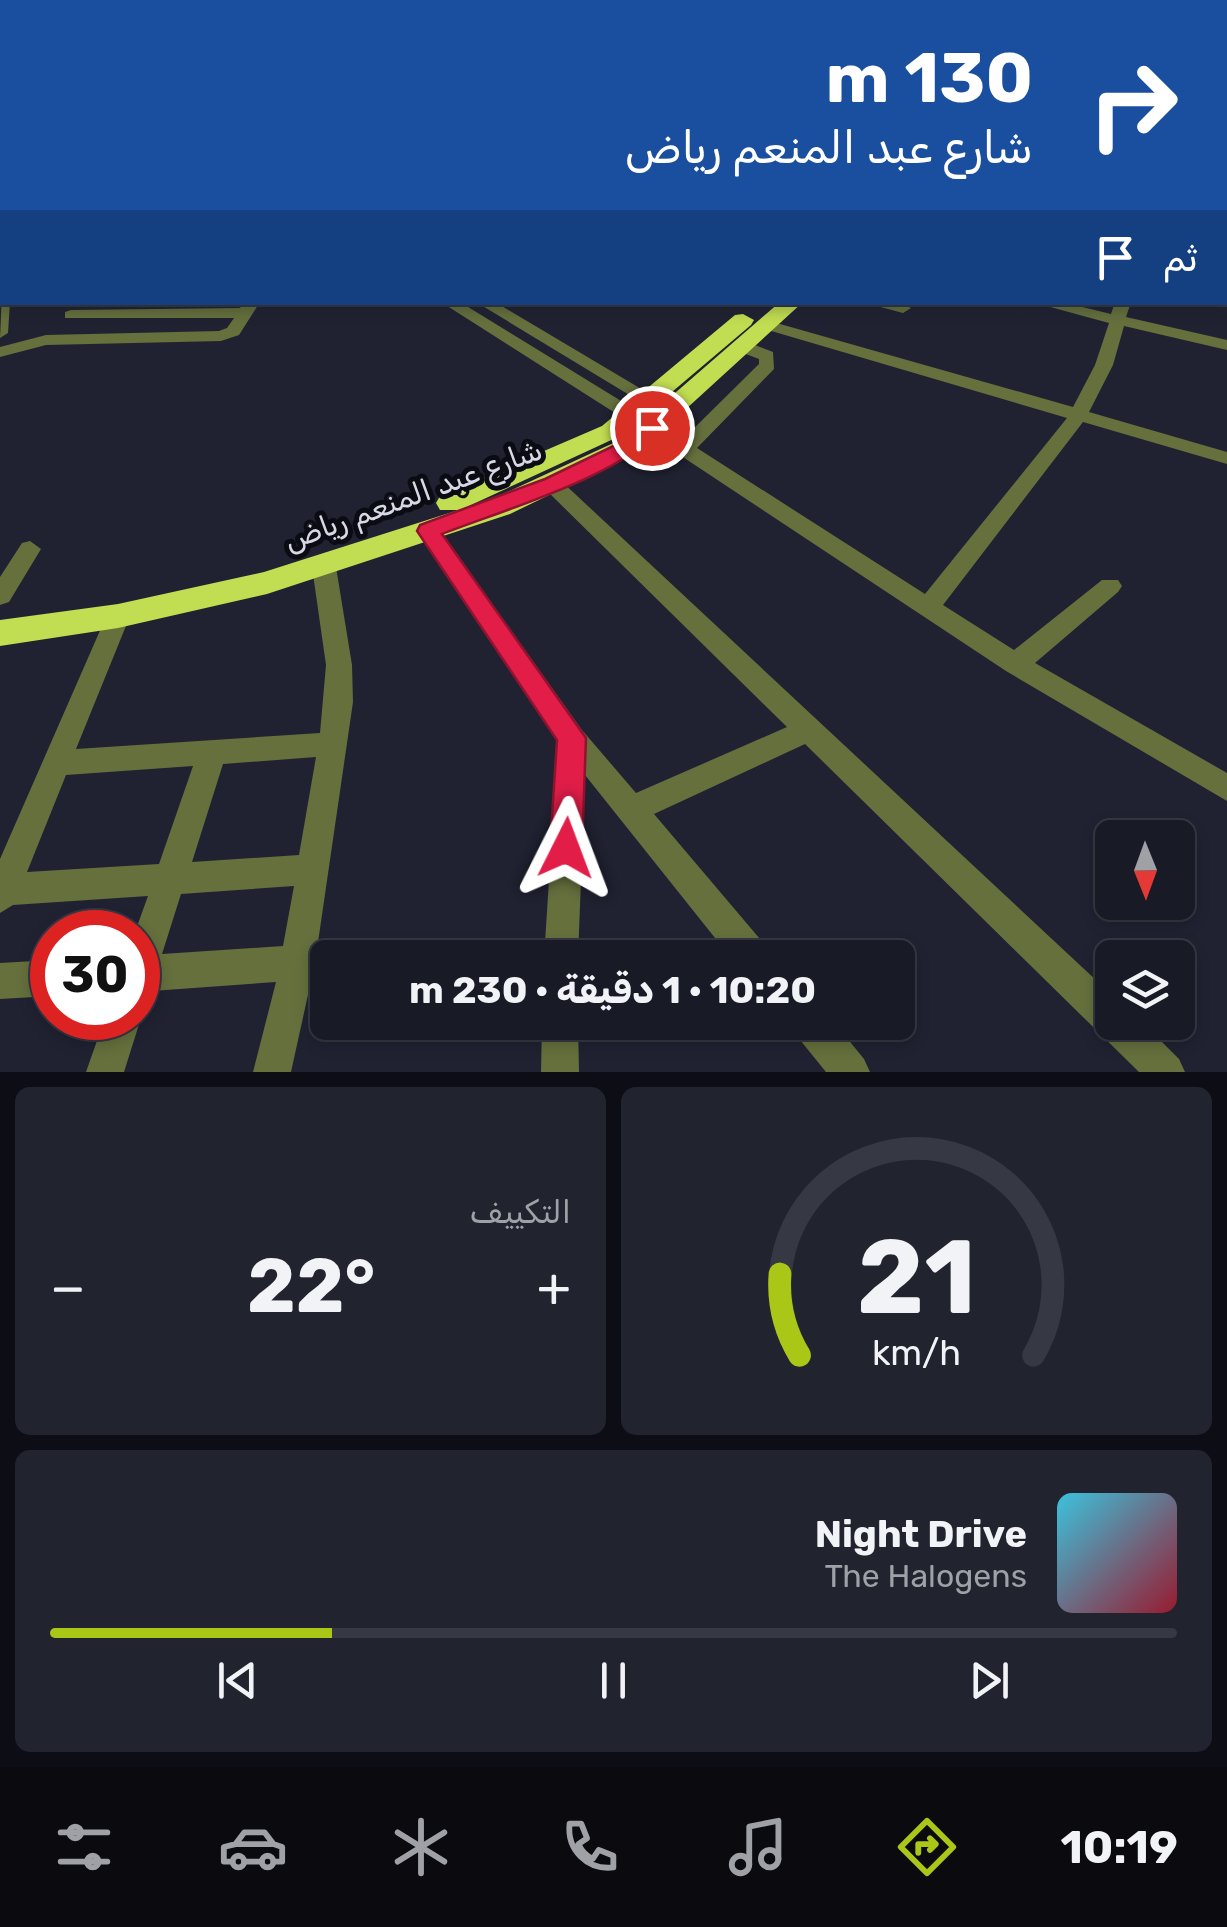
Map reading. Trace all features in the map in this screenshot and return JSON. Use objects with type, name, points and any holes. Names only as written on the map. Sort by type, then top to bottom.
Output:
[{"type":"highway","name":"شارع عبد المنعم رياض","points":[[0,633],[118,616],[324,566],[552,484],[631,446],[651,413],[766,314]]},
{"type":"highway","name":"شارع عبد المنعم رياض","points":[[0,613],[180,584],[325,546],[480,492],[651,413],[744,346],[766,314]]},
{"type":"street","points":[[0,332],[2,305]]},
{"type":"street","points":[[453,305],[651,413]]},
{"type":"street","points":[[488,305],[651,413],[684,451],[1015,664],[1227,788]]},
{"type":"street","points":[[886,305],[903,308]]},
{"type":"street","points":[[1066,305],[1119,311],[1227,344]]},
{"type":"street","points":[[46,340],[77,309],[248,308]]},
{"type":"street","points":[[0,352],[46,340],[221,336],[232,331],[248,308]]},
{"type":"street","points":[[929,606],[1077,418],[1104,365],[1119,311]]},
{"type":"street","points":[[766,314],[1077,418],[1227,458]]},
{"type":"street","points":[[684,451],[768,365],[767,356],[744,346]]},
{"type":"street","points":[[552,484],[1095,1003]]},
{"type":"street","points":[[428,531],[572,738],[738,940]]},
{"type":"street","points":[[0,596],[30,549]]},
{"type":"street","points":[[272,1072],[298,963],[334,744],[339,665],[324,566]]},
{"type":"street","points":[[1015,664],[1110,586]]},
{"type":"street","points":[[118,616],[1,892],[315,869]]},
{"type":"street","points":[[632,810],[808,730]]},
{"type":"street","points":[[562,940],[572,738]]},
{"type":"street","points":[[58,764],[334,744]]},
{"type":"street","points":[[159,910],[212,752]]},
{"type":"street","points":[[160,972],[298,963]]},
{"type":"street","points":[[0,982],[30,980]]},
{"type":"street","points":[[105,1072],[116,1040]]},
{"type":"street","points":[[560,1040],[560,1072]]},
{"type":"street","points":[[824,1040],[851,1072]]},
{"type":"street","points":[[1133,1040],[1166,1072]]},
{"type":"route","points":[[566,848],[572,738],[428,531],[552,484],[631,446],[652,428]]}]
